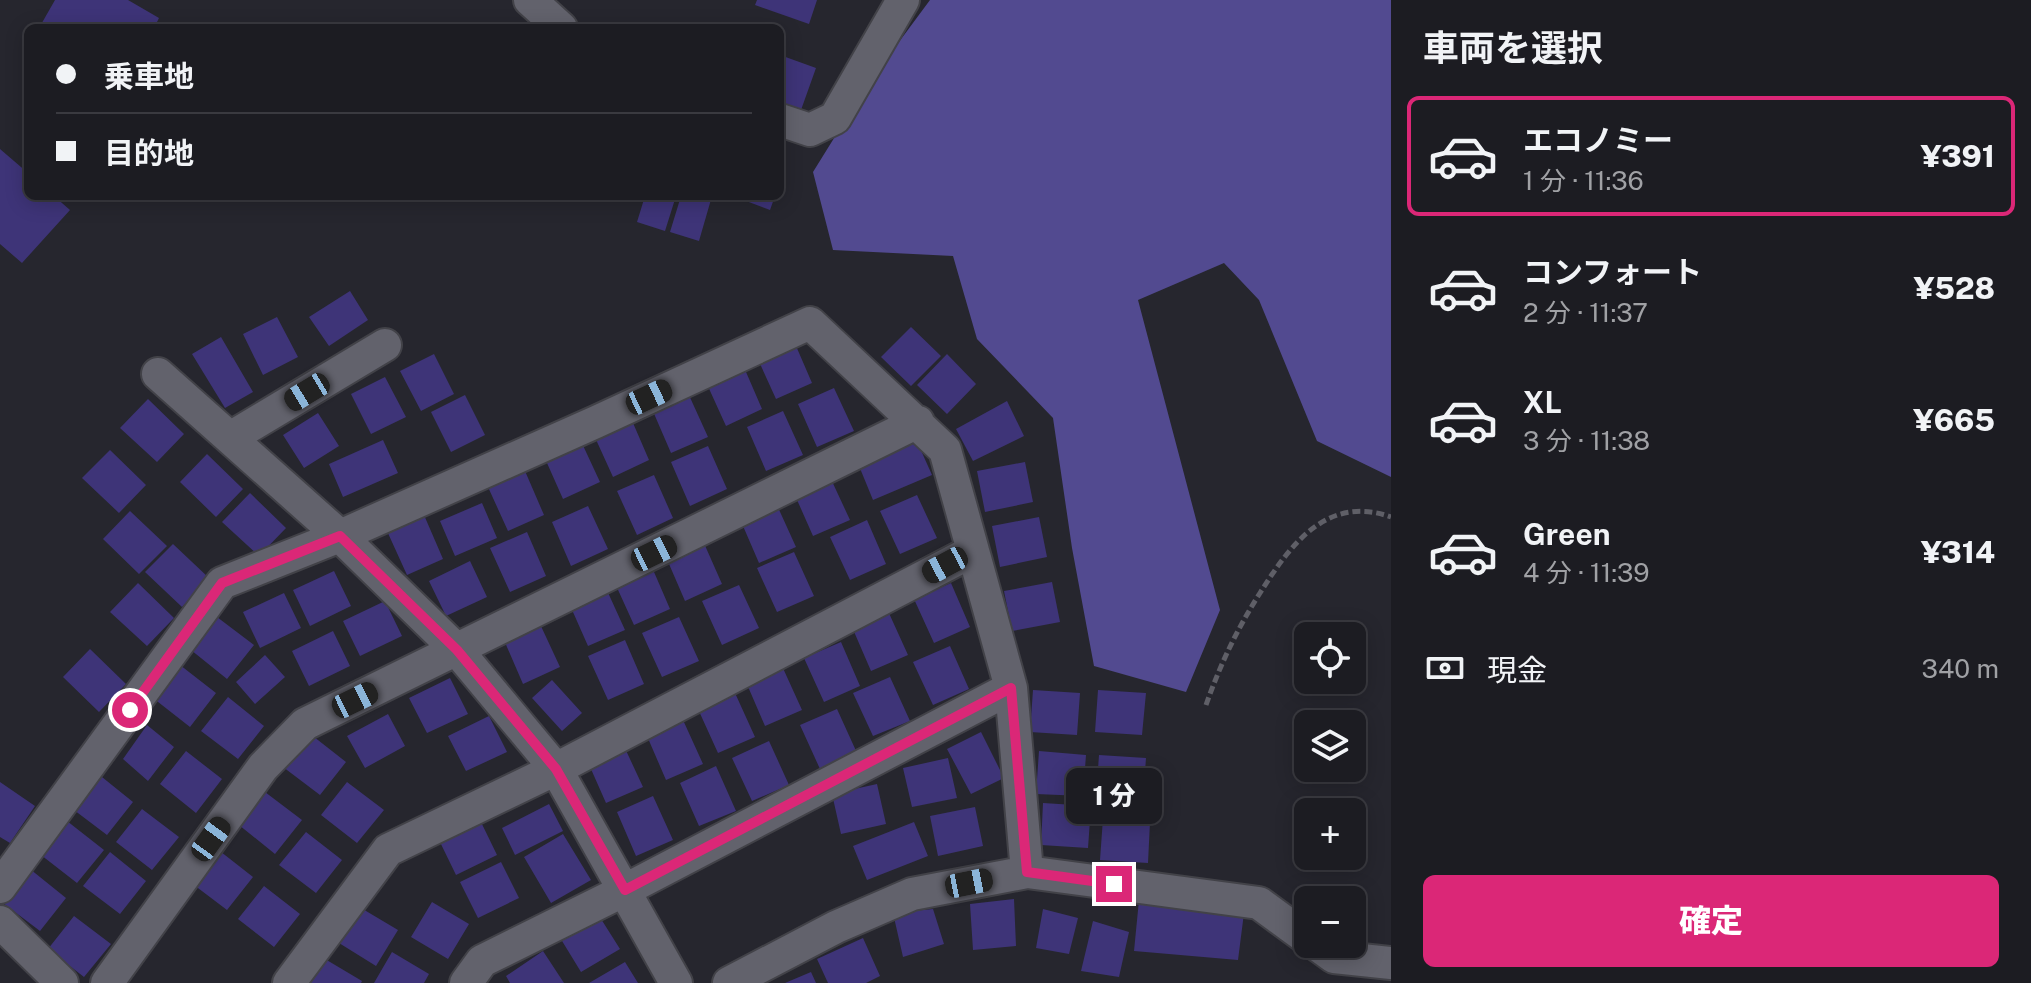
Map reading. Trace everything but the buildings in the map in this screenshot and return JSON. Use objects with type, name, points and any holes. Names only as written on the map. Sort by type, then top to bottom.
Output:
[{"type":"street","points":[[530,0],[557,24]]},
{"type":"street","points":[[784,121],[810,130],[835,118],[903,0]]},
{"type":"street","points":[[0,887],[222,583],[340,536],[810,323],[945,450],[1011,688],[1027,872]]},
{"type":"street","points":[[230,438],[385,345]]},
{"type":"street","points":[[158,374],[340,536],[457,650],[556,769],[676,983]]},
{"type":"street","points":[[107,983],[263,767],[305,724],[918,422]]},
{"type":"street","points":[[289,983],[388,850],[556,769],[973,551]]},
{"type":"street","points":[[466,983],[482,961],[625,890],[1011,688]]},
{"type":"street","points":[[729,983],[836,927],[912,894],[1027,872],[1259,903],[1294,929]]},
{"type":"street","points":[[0,922],[62,983]]},
{"type":"street","points":[[1344,958],[1391,963]]},
{"type":"path","points":[[1206,705],[1219,666],[1246,615],[1281,558],[1302,536],[1330,518],[1352,511],[1373,510],[1391,517]]},
{"type":"shaded area","points":[[930,0],[1391,0],[1391,477],[1317,441],[1259,300],[1224,263],[1138,300],[1220,610],[1186,692],[1094,666],[1072,548],[1053,418],[977,339],[953,256],[833,250],[813,172],[867,85]]},
{"type":"route","points":[[130,710],[222,583],[340,536],[457,650],[556,769],[625,890],[1011,688],[1027,872],[1114,884]]}]
